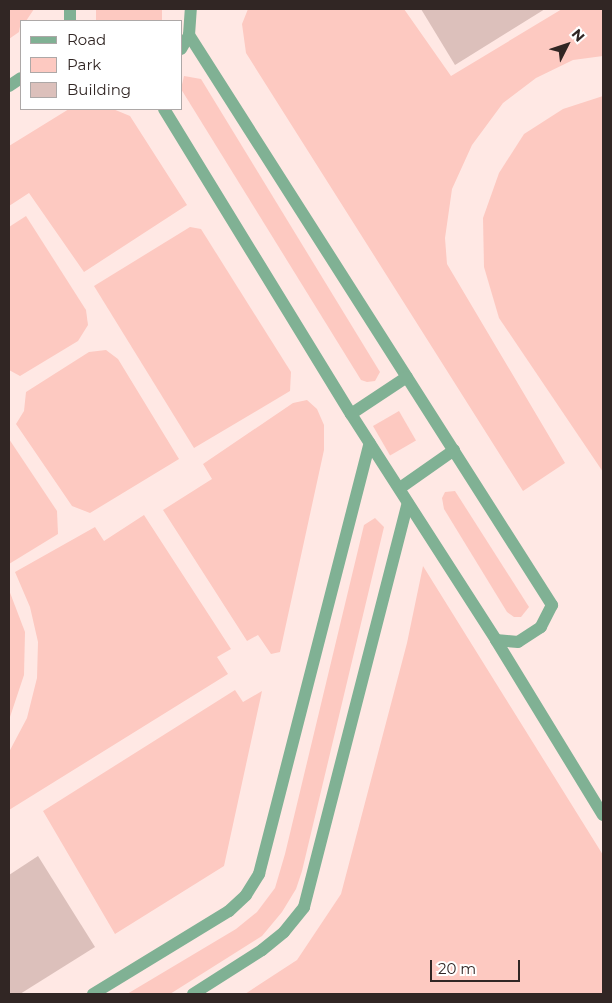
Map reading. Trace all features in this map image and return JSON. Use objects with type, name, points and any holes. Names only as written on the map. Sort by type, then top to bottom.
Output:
[{"type":"street","points":[[182,47],[189,35],[191,9]]},
{"type":"street","points":[[189,35],[552,605],[541,627],[518,642],[496,640]]},
{"type":"street","points":[[9,86],[20,79]]},
{"type":"street","points":[[165,110],[351,414],[496,640],[603,815]]},
{"type":"street","points":[[351,414],[407,377]]},
{"type":"street","points":[[94,994],[229,911],[246,895],[259,874],[370,443]]},
{"type":"street","points":[[400,488],[454,450]]},
{"type":"street","points":[[193,994],[262,950],[284,932],[304,907],[408,503]]},
{"type":"shaded area","points":[[9,9],[603,9],[603,994],[9,994]]},
{"type":"green space","points":[[9,9],[34,9],[27,20],[20,20],[19,32],[9,39]]},
{"type":"green space","points":[[96,9],[162,9],[162,20],[96,20]]},
{"type":"green space","points":[[248,9],[404,9],[451,76],[562,9],[603,9],[603,56],[573,60],[536,78],[503,103],[472,145],[452,189],[445,238],[447,264],[565,463],[523,491],[246,53],[242,24]]},
{"type":"green space","points":[[184,76],[201,79],[380,372],[375,381],[367,382],[361,380],[182,91]]},
{"type":"green space","points":[[603,96],[603,472],[499,318],[484,267],[483,218],[499,173],[524,134],[563,109]]},
{"type":"green space","points":[[67,110],[115,110],[130,116],[187,205],[84,272],[29,193],[9,206],[9,146]]},
{"type":"green space","points":[[26,216],[86,310],[88,325],[78,341],[20,376],[9,370],[9,227]]},
{"type":"green space","points":[[190,227],[201,229],[291,372],[290,391],[194,448],[94,286]]},
{"type":"green space","points":[[106,350],[118,359],[179,459],[90,513],[72,506],[16,424],[24,411],[26,392],[89,352]]},
{"type":"green space","points":[[307,400],[317,409],[324,425],[324,450],[280,652],[271,654],[258,635],[247,641],[163,510],[212,479],[203,464],[293,403]]},
{"type":"green space","points":[[399,411],[416,440],[390,455],[373,426]]},
{"type":"green space","points":[[9,439],[57,511],[58,534],[9,564]]},
{"type":"green space","points":[[455,491],[529,607],[521,617],[514,617],[507,612],[444,509],[442,498],[445,492]]},
{"type":"green space","points":[[144,515],[231,649],[217,657],[228,674],[9,810],[9,752],[27,718],[37,678],[38,642],[30,607],[15,572],[95,527],[104,541]]},
{"type":"green space","points":[[375,518],[384,527],[302,871],[296,889],[282,912],[262,936],[170,994],[127,994],[236,929],[257,912],[275,888],[285,854],[364,525]]},
{"type":"green space","points":[[423,566],[603,855],[603,994],[245,994],[297,960],[341,894],[407,643]]},
{"type":"green space","points":[[9,590],[25,632],[24,675],[9,720]]},
{"type":"green space","points":[[235,690],[243,702],[262,691],[224,866],[115,934],[43,811]]},
{"type":"building","points":[[421,9],[545,9],[455,65]]},
{"type":"building","points":[[38,856],[95,947],[20,994],[9,994],[9,875]]}]
